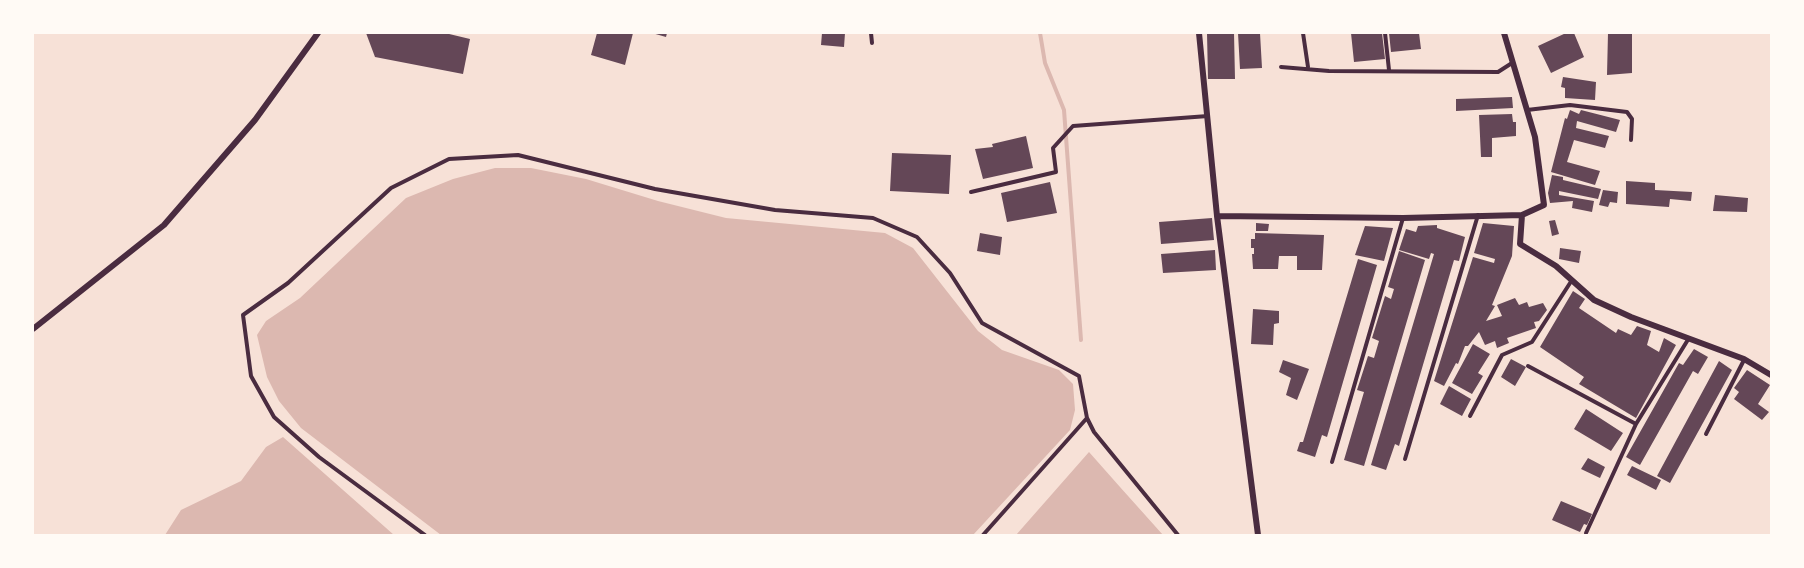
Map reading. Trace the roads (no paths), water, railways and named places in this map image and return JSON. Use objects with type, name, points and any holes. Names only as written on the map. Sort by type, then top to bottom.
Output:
[{"type":"street","points":[[33,329],[164,225],[255,120],[318,33]]},
{"type":"street","points":[[1200,33],[1217,216],[1258,535]]},
{"type":"street","points":[[1217,216],[1403,218],[1522,215],[1544,205],[1535,137],[1504,33]]},
{"type":"street","points":[[1522,215],[1520,244],[1572,280],[1594,300],[1631,317],[1744,359],[1771,375]]},
{"type":"lane","points":[[871,33],[872,43]]},
{"type":"lane","points":[[1303,33],[1308,67]]},
{"type":"lane","points":[[1386,33],[1389,70]]},
{"type":"lane","points":[[1281,67],[1308,67],[1329,71],[1498,72],[1512,63]]},
{"type":"lane","points":[[1527,110],[1570,105],[1627,112],[1632,119],[1631,140]]},
{"type":"lane","points":[[970,192],[1056,172],[1053,148],[1072,126],[1208,116]]},
{"type":"lane","points":[[425,535],[319,458],[274,417],[251,376],[243,315],[288,283],[392,188],[449,159],[518,155],[655,189],[776,210],[873,218],[917,237],[950,273],[982,323],[1079,376],[1087,418],[1094,432],[1178,535]]},
{"type":"lane","points":[[1405,459],[1478,215]]},
{"type":"lane","points":[[1332,462],[1403,218]]},
{"type":"lane","points":[[1470,416],[1502,355],[1532,342],[1572,280]]},
{"type":"lane","points":[[1586,533],[1636,424],[1689,338]]},
{"type":"lane","points":[[1706,434],[1744,359]]},
{"type":"lane","points":[[1528,366],[1636,424]]},
{"type":"lane","points":[[983,535],[1087,418]]},
{"type":"waterway","points":[[1040,33],[1045,63],[1064,110],[1081,340]]}]
